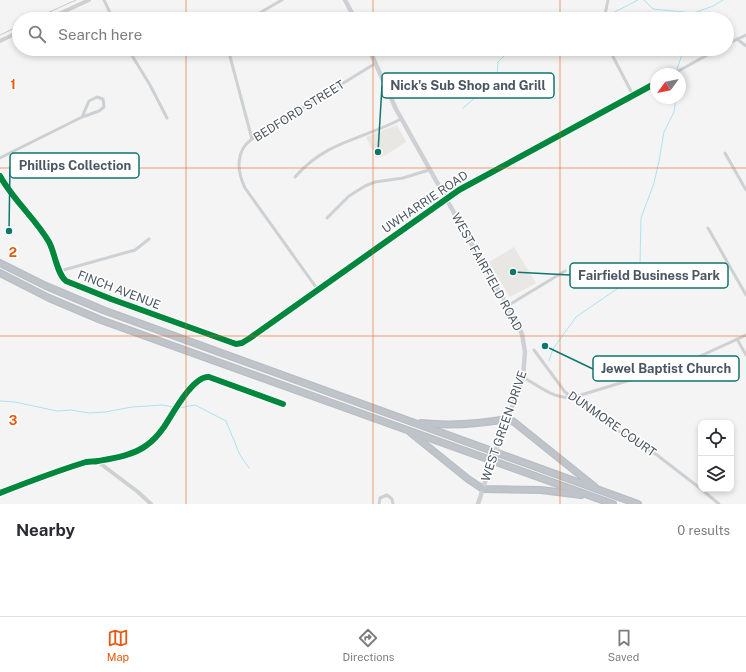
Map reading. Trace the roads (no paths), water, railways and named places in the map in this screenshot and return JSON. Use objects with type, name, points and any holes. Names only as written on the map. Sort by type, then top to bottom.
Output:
[{"type":"highway","points":[[0,263],[46,286],[102,310],[638,504]]},
{"type":"highway","points":[[0,274],[49,298],[101,320],[612,504]]},
{"type":"highway","points":[[412,422],[456,425],[507,419],[514,422],[598,490]]},
{"type":"highway","points":[[407,429],[468,479],[483,489],[540,490],[597,498]]},
{"type":"main road","points":[[345,0],[351,12]]},
{"type":"main road","name":"WEST FAIRFIELD ROAD","points":[[372,56],[401,119],[519,328],[524,347]]},
{"type":"main road","name":"WEST GREEN DRIVE","points":[[478,504],[499,441],[523,377],[526,359],[524,347]]},
{"type":"street","points":[[63,12],[89,0]]},
{"type":"street","points":[[104,0],[110,12]]},
{"type":"street","points":[[261,12],[282,0]]},
{"type":"street","points":[[605,12],[608,0]]},
{"type":"street","points":[[0,41],[12,35]]},
{"type":"street","points":[[734,40],[746,35]]},
{"type":"street","points":[[737,39],[746,46]]},
{"type":"street","points":[[132,56],[150,85],[167,118]]},
{"type":"street","points":[[230,56],[252,139]]},
{"type":"street","points":[[612,56],[633,95]]},
{"type":"street","points":[[684,68],[705,56]]},
{"type":"street","name":"BEDFORD STREET","points":[[318,290],[243,184],[239,169],[240,153],[245,145],[252,139],[376,63]]},
{"type":"street","name":"UWHARRIE ROAD","points":[[238,344],[250,338],[445,199],[650,86]]},
{"type":"street","points":[[0,158],[82,117],[99,111],[103,108],[104,101],[101,98],[94,97],[86,104],[82,117]]},
{"type":"street","points":[[295,177],[304,166],[326,151],[349,140],[376,131],[401,119]]},
{"type":"street","points":[[725,153],[746,190]]},
{"type":"street","points":[[327,218],[349,196],[365,186],[375,182],[403,178],[429,170]]},
{"type":"street","name":"FINCH AVENUE","points":[[0,176],[10,194],[49,241],[60,271],[66,282],[225,341],[238,344]]},
{"type":"street","points":[[708,228],[746,295]]},
{"type":"street","points":[[60,271],[135,250],[149,239]]},
{"type":"street","points":[[507,306],[566,271]]},
{"type":"street","points":[[523,377],[551,395],[560,398],[572,398],[683,364],[746,335]]},
{"type":"street","points":[[737,340],[746,355]]},
{"type":"street","name":"DUNMORE COURT","points":[[534,350],[565,392],[572,398],[595,416],[657,455],[698,487]]},
{"type":"street","points":[[0,493],[59,471],[89,462],[134,452],[148,444],[163,428],[180,403],[203,377],[209,377],[283,404]]},
{"type":"street","points":[[97,461],[138,492],[151,504]]},
{"type":"street","name":"DUNMORE COURT","points":[[705,492],[719,504]]},
{"type":"street","points":[[379,504],[380,498],[387,495],[392,499],[393,504]]},
{"type":"waterway","points":[[615,12],[638,0]]},
{"type":"waterway","points":[[644,0],[653,9],[684,12]]},
{"type":"waterway","points":[[697,12],[713,6],[723,0]]},
{"type":"waterway","points":[[463,108],[497,79],[498,62],[504,56]]},
{"type":"waterway","points":[[677,68],[682,56]]},
{"type":"waterway","points":[[549,361],[553,349],[576,317],[630,280],[638,271],[640,263],[641,218],[654,183],[664,132],[674,112],[675,104]]},
{"type":"waterway","points":[[0,401],[15,402],[57,411],[71,410],[89,413],[105,412],[132,407],[162,405],[173,407]]},
{"type":"waterway","points":[[179,408],[195,405],[226,421],[240,455],[249,468]]},
{"type":"railway","points":[[49,12],[76,0]]},
{"type":"railway","points":[[0,35],[12,29]]},
{"type":"place","name":"Nick's Sub Shop and Grill","points":[[378,152]]},
{"type":"place","name":"Phillips Collection","points":[[9,231]]},
{"type":"place","name":"Fairfield Business Park","points":[[513,272]]},
{"type":"place","name":"Jewel Baptist Church","points":[[545,346]]}]
